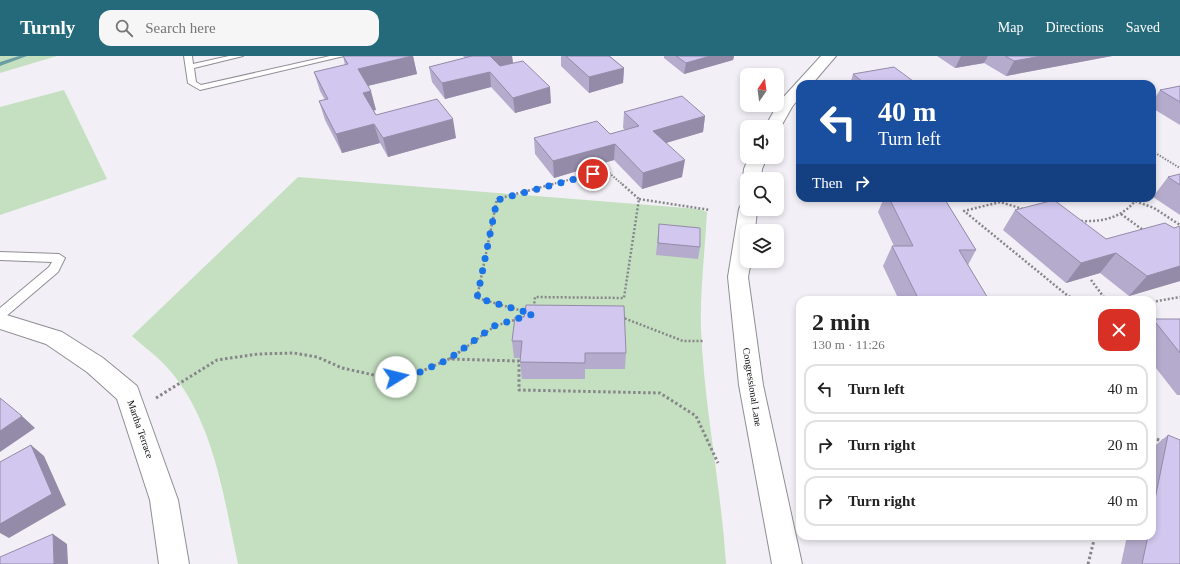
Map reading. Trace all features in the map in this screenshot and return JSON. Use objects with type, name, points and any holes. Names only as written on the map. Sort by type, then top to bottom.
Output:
[{"type":"street","points":[[808,80],[829,56]]},
{"type":"street","points":[[777,120],[785,105],[796,93]]},
{"type":"street","name":"Congressional Lane","points":[[747,216],[738,277],[751,385],[787,564]]},
{"type":"street","name":"Martha Terrace","points":[[0,321],[54,338],[95,365],[128,393],[164,500],[174,564]]},
{"type":"lane","points":[[188,56],[192,83],[200,88],[340,56]]},
{"type":"lane","points":[[190,66],[239,56]]},
{"type":"lane","points":[[0,256],[59,258],[54,269],[0,315]]},
{"type":"path","points":[[1156,153],[1180,168]]},
{"type":"path","points":[[541,314],[533,314],[477,298],[497,200],[606,170],[639,199],[710,210]]},
{"type":"path","points":[[533,314],[535,297],[624,298],[639,199]]},
{"type":"path","points":[[1026,210],[1000,202],[964,211],[1068,296]]},
{"type":"path","points":[[1076,221],[1090,222],[1115,217],[1129,210],[1134,202]]},
{"type":"path","points":[[1138,202],[1154,208],[1180,225]]},
{"type":"path","points":[[1017,212],[1019,208]]},
{"type":"path","points":[[1121,214],[1146,232]]},
{"type":"path","points":[[1091,280],[1103,296]]},
{"type":"path","points":[[1156,301],[1180,297]]},
{"type":"path","points":[[135,411],[217,360],[258,354],[294,353],[317,357],[342,368],[383,377],[409,377],[449,359],[494,326],[533,314]]},
{"type":"path","points":[[616,316],[624,317],[682,341],[704,341]]},
{"type":"path","points":[[449,359],[518,361],[519,390],[660,393],[696,416],[718,463]]},
{"type":"path","points":[[1156,439],[1166,441]]},
{"type":"path","points":[[1088,564],[1094,540]]},
{"type":"green space","points":[[0,56],[57,56],[0,73]]},
{"type":"green space","points":[[64,90],[107,179],[0,215],[0,107]]},
{"type":"green space","points":[[298,177],[699,209],[707,212],[702,285],[701,328],[705,387],[724,534],[726,564],[238,564],[216,464],[198,416],[187,394],[168,368],[132,336]]},
{"type":"building","points":[[343,56],[412,56],[358,69],[371,91],[363,93],[376,115],[437,99],[453,119],[383,138],[374,124],[336,134],[319,101],[328,99],[314,72],[348,64]]},
{"type":"building","points":[[472,56],[490,56],[500,66],[523,61],[550,87],[513,98],[490,72],[442,83],[429,67]]},
{"type":"building","points":[[566,56],[609,56],[624,68],[589,77]]},
{"type":"building","points":[[676,56],[710,56],[686,63]]},
{"type":"building","points":[[1005,56],[1041,56],[1014,61]]},
{"type":"building","points":[[894,67],[912,80],[860,80],[853,74]]},
{"type":"building","points":[[1180,86],[1180,102],[1160,90]]},
{"type":"building","points":[[682,96],[705,116],[653,131],[685,160],[643,173],[615,144],[553,161],[534,138],[597,121],[610,134],[639,126],[624,112]]},
{"type":"building","points":[[1180,174],[1180,185],[1168,177]]},
{"type":"building","points":[[891,202],[946,202],[976,250],[959,250],[987,296],[917,296],[892,246],[913,246]]},
{"type":"building","points":[[1046,202],[1057,202],[1106,239],[1165,223],[1174,228],[1180,226],[1180,266],[1147,276],[1116,253],[1081,263],[1015,210]]},
{"type":"building","points":[[659,224],[700,228],[700,247],[658,243]]},
{"type":"building","points":[[526,305],[624,306],[626,353],[585,353],[585,363],[520,362],[522,341],[512,341],[515,317],[524,317]]},
{"type":"building","points":[[1156,319],[1180,319],[1180,353],[1156,323]]},
{"type":"building","points":[[0,398],[22,416],[0,431]]},
{"type":"building","points":[[1168,435],[1180,440],[1180,564],[1142,564],[1147,540],[1156,540],[1156,494]]},
{"type":"building","points":[[31,445],[52,494],[0,524],[0,462]]},
{"type":"building","points":[[53,534],[54,564],[0,564],[0,557]]},
{"type":"waterway","points":[[0,64],[24,56]]},
{"type":"route","points":[[396,377],[409,377],[449,359],[494,326],[533,314],[477,298],[497,200],[593,174]]}]
